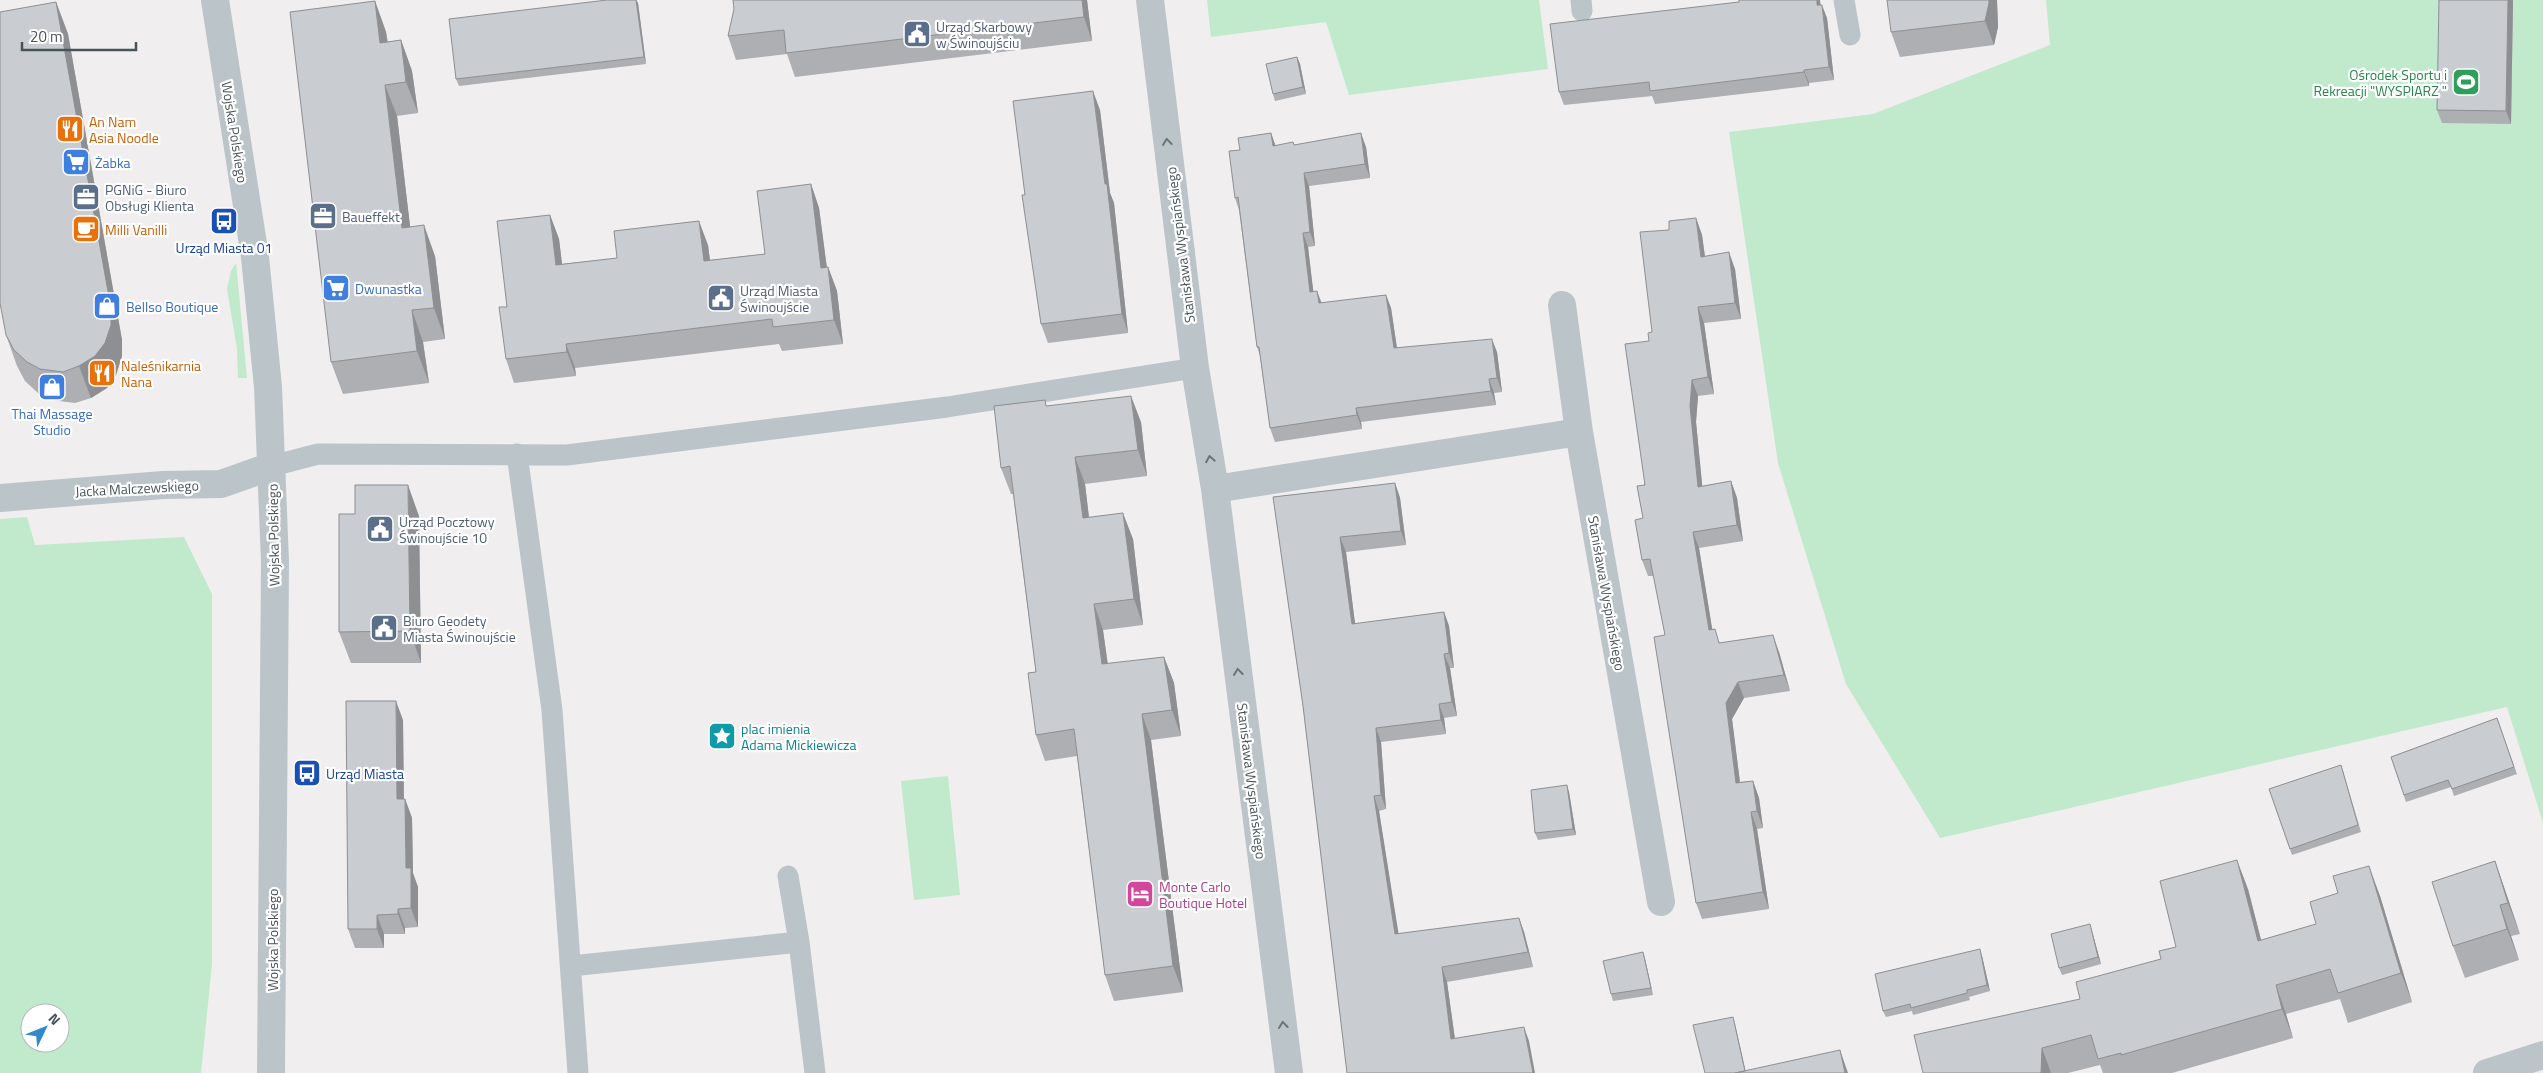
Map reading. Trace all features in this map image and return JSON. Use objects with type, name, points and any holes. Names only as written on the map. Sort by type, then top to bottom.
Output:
[{"type":"street","name":"Wojska Polskiego","points":[[215,0],[255,258],[268,387],[275,562],[270,1073]]},
{"type":"street","name":"Stanisława Wyspiańskiego","points":[[1150,0],[1195,368],[1215,488],[1289,1073]]},
{"type":"street","name":"Stanisława Wyspiańskiego","points":[[1562,305],[1579,432],[1661,902]]},
{"type":"street","points":[[1215,488],[1579,432]]},
{"type":"street","name":"Jacka Malczewskiego","points":[[0,498],[164,485],[221,484],[272,466]]},
{"type":"street","points":[[2487,1073],[2543,1054]]},
{"type":"lane","points":[[1844,0],[1850,35]]},
{"type":"lane","points":[[272,466],[318,454],[567,455],[947,407],[1195,368]]},
{"type":"lane","points":[[517,454],[552,710],[578,1073]]},
{"type":"lane","points":[[788,876],[799,942],[815,1073]]},
{"type":"lane","points":[[570,966],[799,942]]},
{"type":"green space","points":[[1207,0],[1539,0],[1548,69],[1349,95],[1326,22],[1211,37]]},
{"type":"green space","points":[[2046,0],[2543,0],[2543,823],[2507,707],[1940,838],[1846,684],[1778,463],[1729,132],[1873,114],[2050,45]]},
{"type":"green space","points":[[236,263],[247,378],[238,378],[237,349],[227,289],[231,271]]},
{"type":"green space","points":[[27,517],[35,545],[184,537],[212,594],[212,964],[201,1073],[0,1073],[0,519]]},
{"type":"green space","points":[[948,776],[960,895],[914,900],[901,781]]},
{"type":"building","points":[[607,0],[636,0],[644,57],[456,79],[449,19]]},
{"type":"building","points":[[733,0],[1082,0],[1084,17],[786,53],[784,30],[728,36],[734,9]]},
{"type":"building","points":[[1739,0],[1817,0],[1817,5],[1822,5],[1829,67],[1804,70],[1804,72],[1650,91],[1649,82],[1559,92],[1550,24],[1739,2]]},
{"type":"building","points":[[1887,0],[1989,0],[1989,3],[1985,21],[1891,32]]},
{"type":"building","points":[[2439,0],[2508,0],[2506,111],[2437,110]]},
{"type":"building","points":[[375,1],[380,43],[401,40],[406,82],[385,85],[402,228],[424,225],[434,308],[412,310],[417,351],[331,362],[290,12]]},
{"type":"building","points":[[56,2],[111,308],[111,325],[105,343],[95,356],[79,366],[63,372],[40,369],[27,362],[14,350],[6,335],[0,303],[0,12]]},
{"type":"building","points":[[1297,57],[1303,87],[1273,94],[1266,64]]},
{"type":"building","points":[[1093,91],[1105,184],[1107,184],[1122,314],[1041,324],[1022,195],[1025,195],[1013,101]]},
{"type":"building","points":[[1271,133],[1273,146],[1293,142],[1294,145],[1361,133],[1365,164],[1304,173],[1310,232],[1303,233],[1310,292],[1317,291],[1319,303],[1386,295],[1394,348],[1492,339],[1497,378],[1489,379],[1491,391],[1356,408],[1357,415],[1270,428],[1259,347],[1257,347],[1238,197],[1235,198],[1229,151],[1240,150],[1238,138]]},
{"type":"building","name":"Urząd Miasta Świnoujście","points":[[811,184],[821,268],[828,267],[834,320],[773,327],[772,319],[566,344],[567,352],[506,359],[499,307],[507,307],[497,221],[550,215],[556,265],[617,258],[614,231],[699,221],[704,261],[765,254],[757,191]]},
{"type":"building","points":[[1696,218],[1701,257],[1729,252],[1735,303],[1698,307],[1708,377],[1692,380],[1690,406],[1698,487],[1731,481],[1737,525],[1693,532],[1709,630],[1715,629],[1719,643],[1773,635],[1784,675],[1738,682],[1726,703],[1736,783],[1753,781],[1757,811],[1751,812],[1763,892],[1696,903],[1654,637],[1665,635],[1650,559],[1642,560],[1635,520],[1643,518],[1637,486],[1645,485],[1625,344],[1649,341],[1648,333],[1652,332],[1640,232],[1669,230],[1669,221]]},
{"type":"building","points":[[1131,396],[1138,450],[1075,457],[1083,518],[1123,513],[1134,599],[1094,604],[1102,664],[1164,657],[1172,710],[1142,714],[1173,966],[1105,975],[1074,729],[1036,735],[1028,673],[1036,672],[1010,466],[1001,468],[994,406],[1045,400],[1046,406]]},
{"type":"building","points":[[1395,483],[1401,531],[1340,537],[1352,624],[1444,612],[1449,653],[1444,654],[1452,702],[1439,704],[1441,720],[1376,728],[1381,795],[1374,796],[1395,934],[1519,918],[1528,952],[1442,967],[1451,1039],[1524,1027],[1533,1073],[1347,1073],[1303,706],[1273,497]]},
{"type":"building","points":[[355,485],[408,485],[410,631],[339,632],[339,514],[355,514]]},
{"type":"building","points":[[346,701],[396,701],[397,799],[405,799],[406,868],[411,868],[411,908],[398,909],[398,914],[377,915],[377,929],[348,929]]},
{"type":"building","points":[[2497,718],[2514,767],[2452,789],[2448,780],[2404,795],[2391,757]]},
{"type":"building","points":[[2341,765],[2358,825],[2290,849],[2269,789]]},
{"type":"building","points":[[1567,785],[1573,829],[1535,833],[1531,790]]},
{"type":"building","points":[[2237,860],[2258,941],[2316,924],[2310,902],[2338,893],[2333,876],[2369,866],[2401,973],[2338,993],[2330,969],[2276,985],[2282,1009],[2121,1055],[2121,1053],[2098,1059],[2091,1035],[2042,1048],[2041,1073],[1923,1073],[1914,1035],[2080,999],[2076,982],[2161,959],[2159,951],[2176,947],[2160,881]]},
{"type":"building","points":[[2495,861],[2508,903],[2500,905],[2507,929],[2453,946],[2432,882]]},
{"type":"building","points":[[2090,924],[2098,957],[2059,968],[2051,934]]},
{"type":"building","points":[[1980,949],[1987,985],[1967,990],[1967,993],[1911,1008],[1910,1004],[1883,1011],[1875,974]]},
{"type":"building","points":[[1643,952],[1651,988],[1611,994],[1603,961]]},
{"type":"building","points":[[1733,1017],[1745,1071],[1705,1073],[1693,1025]]},
{"type":"building","points":[[1840,1050],[1845,1073],[1735,1073]]},
{"type":"place","name":"Urząd Skarbowy w Świnoujściu","points":[[917,34]]},
{"type":"place","name":"Ośrodek Sportu i Rekreacji \"WYSPIARZ \"","points":[[2466,82]]},
{"type":"place","name":"An Nam Asia Noodle","points":[[70,129]]},
{"type":"place","name":"Żabka","points":[[76,162]]},
{"type":"place","name":"PGNiG - Biuro Obsługi Klienta","points":[[86,197]]},
{"type":"place","name":"Baueffekt","points":[[323,216]]},
{"type":"place","name":"Urząd Miasta 01","points":[[224,221]]},
{"type":"place","name":"Milli Vanilli","points":[[86,229]]},
{"type":"place","name":"Dwunastka","points":[[336,288]]},
{"type":"place","name":"Urząd Miasta Świnoujście","points":[[721,298]]},
{"type":"place","name":"Bellso Boutique","points":[[107,306]]},
{"type":"place","name":"Naleśnikarnia Nana","points":[[102,373]]},
{"type":"place","name":"Thai Massage Studio","points":[[52,387]]},
{"type":"place","name":"Urząd Pocztowy Świnoujście 10","points":[[380,529]]},
{"type":"place","name":"Biuro Geodety Miasta Świnoujście","points":[[384,628]]},
{"type":"place","name":"plac imienia Adama Mickiewicza","points":[[722,736]]},
{"type":"place","name":"Urząd Miasta","points":[[307,773]]},
{"type":"place","name":"Monte Carlo Boutique Hotel","points":[[1140,894]]}]
